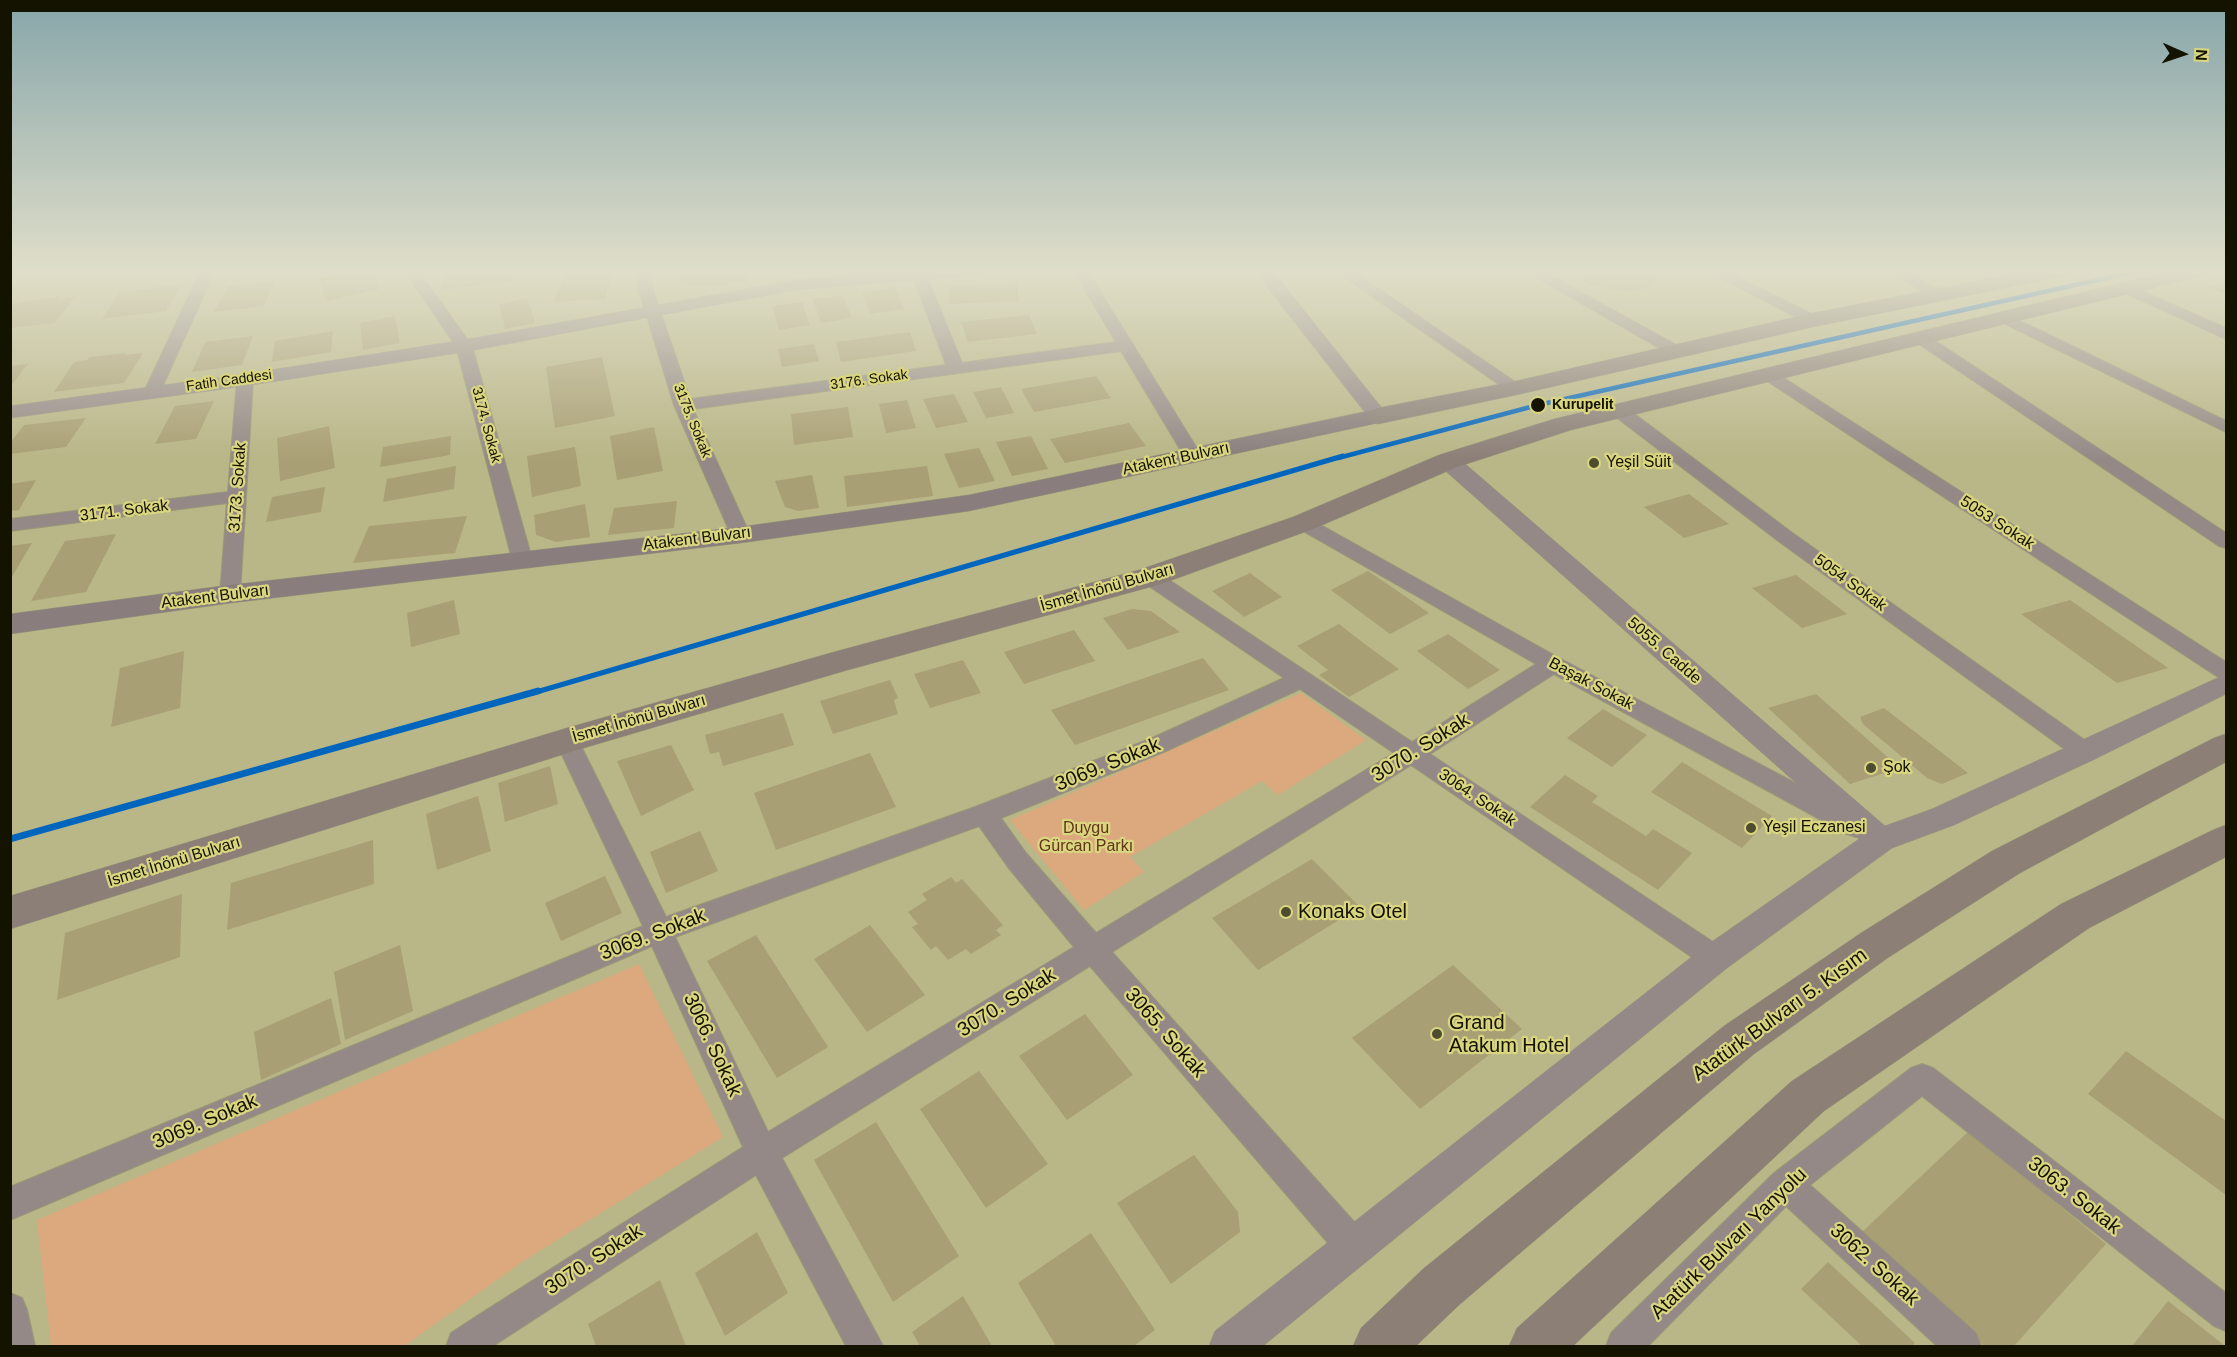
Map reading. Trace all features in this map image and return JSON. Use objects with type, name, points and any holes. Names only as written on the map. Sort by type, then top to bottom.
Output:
[{"type":"highway","name":"Atatürk Bulvarı 5. Kısım","points":[[1379,1347],[1442,1287],[1739,1040],[1875,945],[2006,862],[2226,747]]},
{"type":"highway","points":[[1535,1347],[1808,1096],[2075,916],[2226,840]]},
{"type":"main road","points":[[1378,416],[1516,388],[1751,333]]},
{"type":"main road","name":"İsmet İnönü Bulvarı","points":[[10,913],[567,740],[834,663],[1150,577],[1303,523],[1448,461],[1563,424],[1935,333]]},
{"type":"main road","name":"Atakent Bulvarı","points":[[10,624],[230,594],[740,535],[969,503],[1378,416]]},
{"type":"street","points":[[153,392],[179,333]]},
{"type":"street","name":"3174. Sokak","points":[[456,333],[464,346],[522,559]]},
{"type":"street","name":"Fatih Caddesi","points":[[10,412],[245,380],[537,333]]},
{"type":"street","name":"3175. Sokak","points":[[660,333],[683,405],[740,535]]},
{"type":"street","points":[[942,333],[956,369]]},
{"type":"street","points":[[1117,333],[1192,455]]},
{"type":"street","points":[[1313,333],[1378,416]]},
{"type":"street","points":[[1435,333],[1516,388]]},
{"type":"street","points":[[1644,333],[1674,350]]},
{"type":"street","points":[[2035,333],[2226,427]]},
{"type":"street","points":[[1920,337],[2226,542]]},
{"type":"street","name":"3176. Sokak","points":[[683,405],[1125,346]]},
{"type":"street","name":"5053 Sokak","points":[[1767,374],[2226,672]]},
{"type":"street","name":"3173. Sokak","points":[[230,594],[245,380]]},
{"type":"street","name":"5054 Sokak","points":[[1618,410],[1794,543],[2085,752]]},
{"type":"street","name":"5055. Cadde","points":[[1448,461],[1881,840]]},
{"type":"street","name":"3171. Sokak","points":[[10,525],[237,496]]},
{"type":"street","name":"Başak Sokak","points":[[1303,523],[1553,664],[1881,840]]},
{"type":"street","name":"3064. Sokak","points":[[1150,577],[1715,958]]},
{"type":"street","name":"3070. Sokak","points":[[464,1347],[492,1326],[762,1153],[1412,754],[1553,664]]},
{"type":"street","name":"3069. Sokak","points":[[10,1204],[659,931],[984,814],[1158,745],[1301,679]]},
{"type":"street","points":[[1230,1347],[1353,1246],[1715,958],[1881,840],[1942,817],[2085,752],[2226,683]]},
{"type":"street","name":"3066. Sokak","points":[[567,740],[762,1153],[865,1347]]},
{"type":"street","name":"3065. Sokak","points":[[984,814],[1017,860],[1093,950],[1353,1246]]},
{"type":"street","name":"Atatürk Bulvarı Yanyolu","points":[[1624,1347],[1785,1184],[1922,1078]]},
{"type":"street","name":"3063. Sokak","points":[[1922,1078],[2226,1314]]},
{"type":"street","name":"3062. Sokak","points":[[1785,1184],[1963,1347]]},
{"type":"street","points":[[10,1310],[17,1347]]},
{"type":"green space","name":"Duygu Gürcan Parkı","points":[[1301,693],[1366,740],[1278,795],[1262,781],[1130,857],[1144,872],[1084,910],[1010,820]]},
{"type":"green space","points":[[639,964],[723,1137],[525,1260],[404,1346],[51,1346],[37,1220]]},
{"type":"building","points":[[333,333],[331,352],[272,362],[275,341]]},
{"type":"building","points":[[361,333],[398,333],[400,343],[363,350]]},
{"type":"building","points":[[910,333],[916,351],[841,362],[836,342]]},
{"type":"building","points":[[965,333],[1037,334],[968,342]]},
{"type":"building","points":[[253,336],[242,365],[192,372],[205,342]]},
{"type":"building","points":[[814,344],[819,361],[782,367],[778,349]]},
{"type":"building","points":[[127,353],[125,355],[143,353],[124,383],[54,392],[74,362],[87,360],[90,357]]},
{"type":"building","points":[[602,357],[615,416],[555,428],[546,367]]},
{"type":"building","points":[[28,364],[10,387],[10,366]]},
{"type":"building","points":[[1096,376],[1111,398],[1034,412],[1021,389]]},
{"type":"building","points":[[1001,387],[1014,413],[986,418],[973,392]]},
{"type":"building","points":[[954,394],[968,422],[936,428],[923,399]]},
{"type":"building","points":[[907,400],[916,428],[886,433],[879,404]]},
{"type":"building","points":[[214,401],[196,439],[155,444],[175,406]]},
{"type":"building","points":[[848,407],[853,437],[794,445],[791,414]]},
{"type":"building","points":[[86,418],[66,447],[10,454],[10,443],[24,425]]},
{"type":"building","points":[[1129,423],[1146,446],[1065,463],[1050,439]]},
{"type":"building","points":[[329,426],[335,468],[280,481],[277,438]]},
{"type":"building","points":[[654,427],[663,471],[617,480],[610,436]]},
{"type":"building","points":[[451,436],[450,455],[380,467],[383,447]]},
{"type":"building","points":[[1031,436],[1048,469],[1012,476],[996,442]]},
{"type":"building","points":[[575,447],[581,486],[532,497],[527,456]]},
{"type":"building","points":[[979,448],[995,481],[959,488],[944,454]]},
{"type":"building","points":[[456,466],[454,489],[383,502],[387,479]]},
{"type":"building","points":[[927,466],[933,496],[847,507],[844,476]]},
{"type":"building","points":[[812,475],[819,508],[798,511],[785,507],[775,481]]},
{"type":"building","points":[[36,480],[19,510],[10,511],[10,484]]},
{"type":"building","points":[[325,487],[321,512],[266,522],[272,497]]},
{"type":"building","points":[[1689,494],[1729,524],[1684,538],[1644,507]]},
{"type":"building","points":[[677,501],[674,528],[608,535],[614,508]]},
{"type":"building","points":[[585,504],[590,537],[556,542],[536,535],[534,515]]},
{"type":"building","points":[[467,516],[455,553],[353,563],[369,526]]},
{"type":"building","points":[[116,534],[86,592],[31,601],[65,541]]},
{"type":"building","points":[[32,543],[10,580],[10,546]]},
{"type":"building","points":[[1368,571],[1429,613],[1390,634],[1331,590]]},
{"type":"building","points":[[1250,573],[1282,597],[1244,617],[1212,591]]},
{"type":"building","points":[[1796,575],[1847,614],[1802,628],[1752,588]]},
{"type":"building","points":[[454,600],[460,634],[411,647],[407,613]]},
{"type":"building","points":[[2070,600],[2168,668],[2117,683],[2021,614]]},
{"type":"building","points":[[1132,609],[1151,611],[1180,632],[1128,650],[1103,618]]},
{"type":"building","points":[[1339,624],[1399,669],[1349,697],[1319,675],[1328,670],[1297,646]]},
{"type":"building","points":[[1074,630],[1095,661],[1024,684],[1004,652]]},
{"type":"building","points":[[1448,634],[1500,670],[1468,689],[1417,651]]},
{"type":"building","points":[[184,651],[180,708],[111,727],[120,668]]},
{"type":"building","points":[[1203,658],[1229,690],[1075,745],[1051,710]]},
{"type":"building","points":[[963,660],[981,693],[930,708],[914,674]]},
{"type":"building","points":[[890,680],[898,698],[894,700],[898,714],[833,734],[820,701]]},
{"type":"building","points":[[1816,694],[1900,768],[1850,784],[1768,708]]},
{"type":"building","points":[[1884,708],[1968,773],[1942,784],[1927,778],[1863,724],[1860,717]]},
{"type":"building","points":[[1603,709],[1647,735],[1612,767],[1567,738]]},
{"type":"building","points":[[783,713],[794,745],[723,766],[719,752],[710,754],[705,735]]},
{"type":"building","points":[[671,745],[694,790],[641,816],[617,761]]},
{"type":"building","points":[[870,753],[896,807],[776,850],[754,793]]},
{"type":"building","points":[[1682,762],[1772,816],[1742,848],[1651,792]]},
{"type":"building","points":[[550,766],[558,804],[505,822],[498,783]]},
{"type":"building","points":[[1565,775],[1598,796],[1592,802],[1646,836],[1653,829],[1692,853],[1658,890],[1530,807]]},
{"type":"building","points":[[478,796],[491,851],[437,870],[426,814]]},
{"type":"building","points":[[700,831],[718,871],[666,893],[650,852]]},
{"type":"building","points":[[373,840],[374,884],[227,930],[231,883]]},
{"type":"building","name":"Konaks Otel","points":[[1312,859],[1360,907],[1258,970],[1212,918]]},
{"type":"building","points":[[605,876],[622,913],[561,941],[545,903]]},
{"type":"building","points":[[951,877],[956,883],[962,879],[1003,925],[996,930],[1001,935],[971,954],[966,949],[948,960],[936,946],[931,950],[912,927],[918,924],[908,912],[927,900],[922,894]]},
{"type":"building","points":[[182,894],[180,957],[57,1000],[65,933]]},
{"type":"building","points":[[870,925],[925,995],[867,1032],[814,959]]},
{"type":"building","points":[[756,935],[828,1047],[777,1078],[707,961]]},
{"type":"building","points":[[400,945],[413,1011],[345,1040],[334,972]]},
{"type":"building","name":"Grand Atakum Hotel","points":[[1453,965],[1522,1029],[1420,1109],[1352,1038]]},
{"type":"building","points":[[331,998],[341,1044],[261,1080],[254,1032]]},
{"type":"building","points":[[1085,1014],[1133,1075],[1067,1120],[1019,1056]]},
{"type":"building","points":[[2126,1051],[2226,1121],[2226,1195],[2088,1094]]},
{"type":"building","points":[[979,1071],[1048,1164],[986,1208],[920,1109]]},
{"type":"building","points":[[876,1122],[959,1256],[893,1302],[814,1160]]},
{"type":"building","points":[[1969,1131],[2106,1244],[2014,1346],[1984,1346],[1861,1233]]},
{"type":"building","points":[[1194,1155],[1238,1212],[1240,1232],[1171,1284],[1117,1203]]},
{"type":"building","points":[[757,1232],[788,1293],[725,1336],[695,1273]]},
{"type":"building","points":[[1091,1233],[1155,1330],[1134,1346],[1056,1346],[1018,1283]]},
{"type":"building","points":[[1828,1262],[1915,1343],[1912,1346],[1862,1346],[1801,1289]]},
{"type":"building","points":[[660,1280],[686,1346],[596,1346],[588,1324]]},
{"type":"building","points":[[963,1296],[992,1346],[920,1346],[912,1332]]},
{"type":"building","points":[[2168,1301],[2225,1346],[2132,1346]]},
{"type":"transit line","points":[[10,839],[653,659],[1333,459],[1538,405],[1859,333]]},
{"type":"place","name":"Kurupelit","points":[[1538,405]]},
{"type":"place","name":"Yeşil Süit","points":[[1594,463]]},
{"type":"place","name":"Şok","points":[[1871,768]]},
{"type":"place","name":"Yeşil Eczanesi","points":[[1751,828]]},
{"type":"place","name":"Konaks Otel","points":[[1286,912]]},
{"type":"place","name":"Grand Atakum Hotel","points":[[1437,1034]]}]
